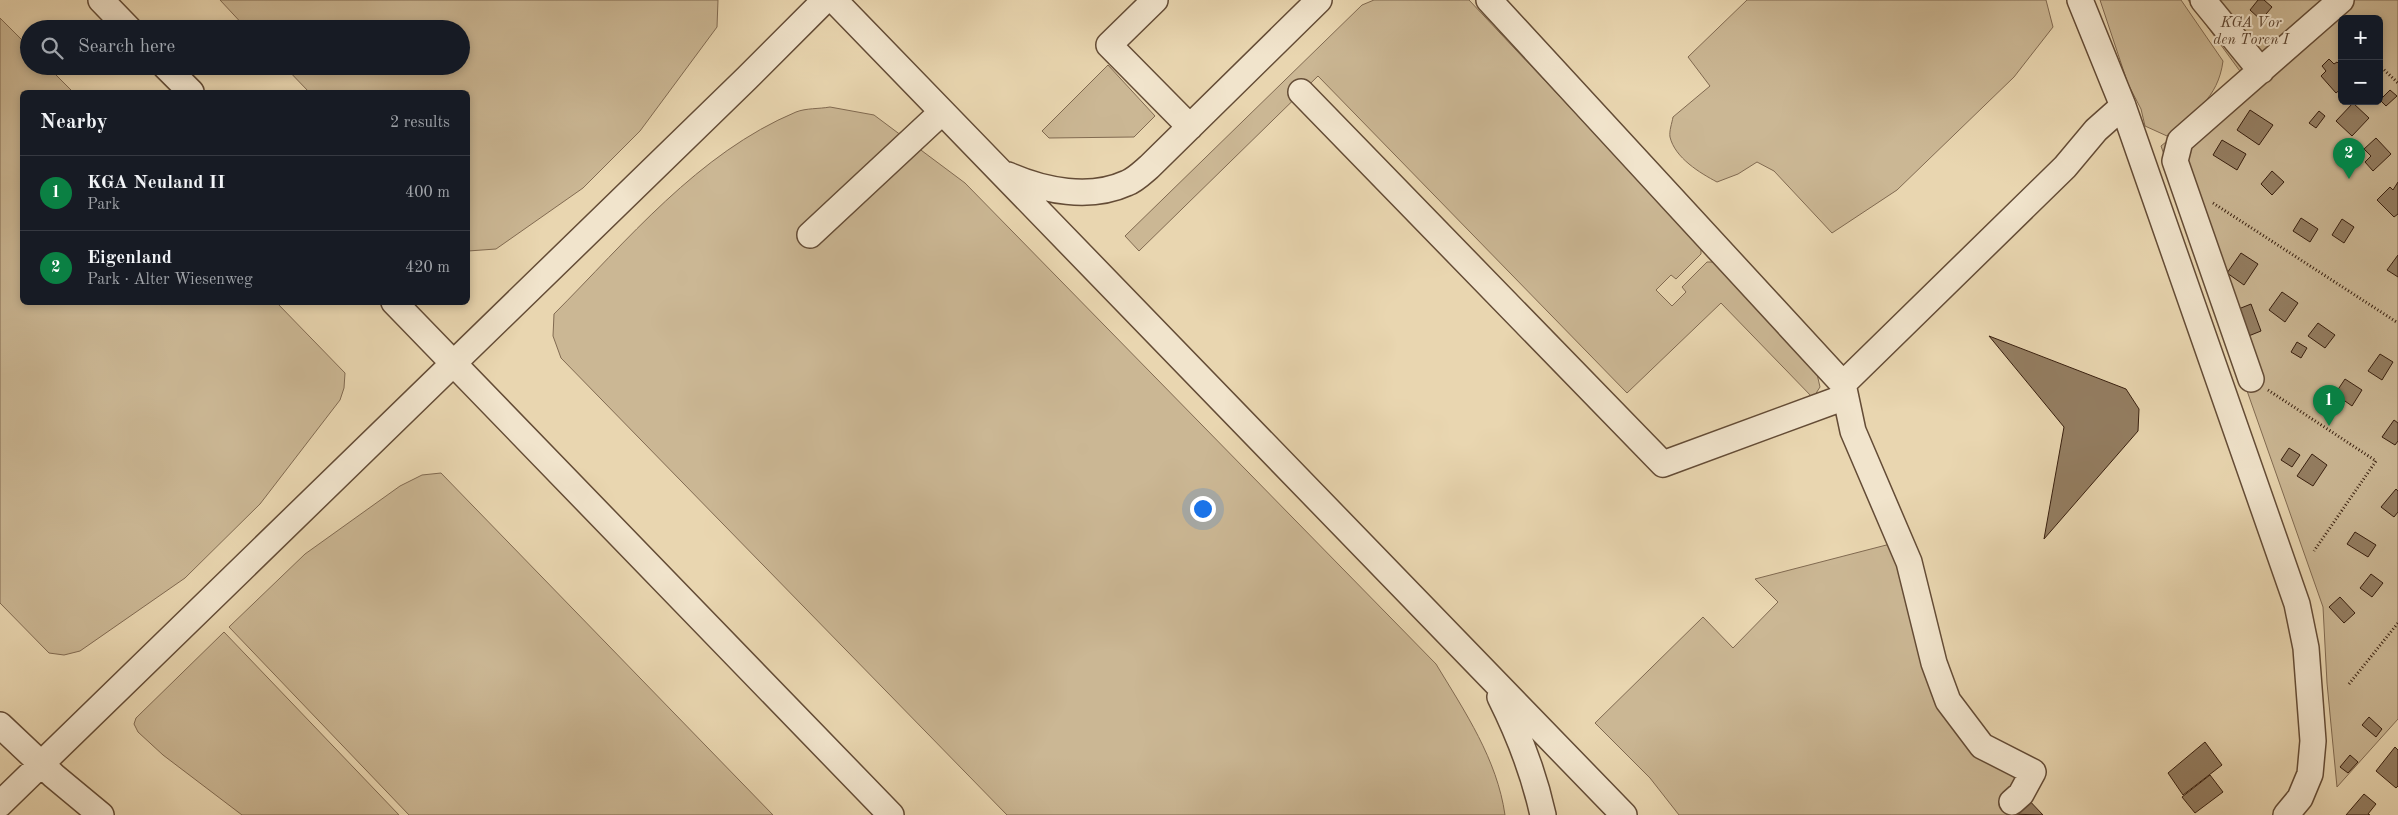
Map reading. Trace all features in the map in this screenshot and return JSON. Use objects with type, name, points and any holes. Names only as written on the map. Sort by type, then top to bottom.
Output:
[{"type":"street","points":[[101,0],[120,20]]},
{"type":"street","points":[[0,804],[748,78],[825,0]]},
{"type":"street","points":[[834,0],[1624,815]]},
{"type":"street","points":[[1155,0],[1109,45],[1190,127]]},
{"type":"street","points":[[990,161],[1005,173],[1030,185],[1065,191],[1107,191],[1130,182],[1149,168],[1319,0]]},
{"type":"street","points":[[1489,0],[1844,390],[1853,431],[1909,562],[1934,663],[1948,701],[1982,746],[2033,772],[2021,794],[2012,802]]},
{"type":"street","points":[[2080,0],[2123,106],[2297,604],[2306,648],[2313,741],[2310,774],[2300,798],[2286,815]]},
{"type":"street","points":[[2204,0],[2261,71]]},
{"type":"street","points":[[2251,379],[2176,162],[2180,141],[2341,0]]},
{"type":"street","points":[[174,75],[189,90]]},
{"type":"street","points":[[1301,92],[1663,464],[1844,390],[2065,167],[2096,130],[2123,106]]},
{"type":"street","points":[[810,235],[942,112]]},
{"type":"street","points":[[397,305],[892,815]]},
{"type":"street","points":[[1474,660],[1494,688],[1515,728],[1528,761],[1543,815]]},
{"type":"street","points":[[0,727],[39,766],[83,815]]},
{"type":"street","points":[[39,766],[101,815]]},
{"type":"path","points":[[2383,69],[2398,83]]},
{"type":"path","points":[[2182,182],[2398,323]]},
{"type":"path","points":[[2251,379],[2376,461],[2314,551]]},
{"type":"path","points":[[2348,684],[2398,623]]},
{"type":"green space","points":[[220,0],[718,0],[717,27],[640,131],[583,188],[496,249],[470,251],[470,90],[307,90],[293,75],[470,75],[470,20],[239,20]]},
{"type":"green space","points":[[1374,0],[1469,0],[1701,247],[1701,254],[1676,279],[1671,275],[1656,290],[1672,306],[1686,292],[1682,287],[1707,262],[1715,262],[1817,374],[1820,387],[1813,398],[1721,303],[1627,393],[1318,76],[1139,251],[1125,236],[1362,5]]},
{"type":"green space","points":[[1747,0],[2046,0],[2053,27],[2014,77],[1897,190],[1832,233],[1774,171],[1757,162],[1738,174],[1717,182],[1689,164],[1677,152],[1670,137],[1673,117],[1710,86],[1688,57]]},
{"type":"green space","points":[[2100,0],[2181,0],[2223,61],[2216,85],[2210,95],[2195,112],[2167,136],[2145,126],[2141,109],[2128,84]]},
{"type":"green space","name":"KGA Vor den Toren I","points":[[2188,0],[2398,0],[2398,719],[2337,787],[2327,683],[2323,607],[2161,146],[2245,78]]},
{"type":"green space","points":[[0,18],[20,38],[20,75],[56,75],[71,90],[20,90],[20,305],[279,305],[345,373],[344,388],[340,400],[260,504],[185,578],[80,651],[64,655],[49,653],[0,603]]},
{"type":"green space","points":[[1108,65],[1155,116],[1134,137],[1049,138],[1042,131]]},
{"type":"green space","points":[[830,107],[874,115],[965,183],[1436,664],[1468,718],[1487,755],[1501,794],[1505,815],[1007,815],[561,358],[553,336],[554,314],[666,201],[727,151],[760,129],[796,112]]},
{"type":"green space","points":[[441,473],[773,815],[409,815],[229,627],[305,554],[400,486],[422,475]]},
{"type":"green space","points":[[1898,542],[1931,675],[2026,776],[2009,815],[1679,815],[1650,778],[1595,723],[1703,617],[1733,648],[1778,602],[1755,579]]},
{"type":"green space","points":[[224,632],[399,815],[242,815],[163,755],[138,732],[134,724],[136,718]]},
{"type":"building","points":[[2258,0],[2264,0],[2272,7],[2261,20],[2250,10]]},
{"type":"building","points":[[2329,59],[2334,64],[2338,63],[2338,91],[2336,93],[2321,76],[2326,71],[2322,66]]},
{"type":"building","points":[[2390,90],[2397,96],[2386,106],[2383,103],[2383,97]]},
{"type":"building","points":[[2351,105],[2355,105],[2369,118],[2352,136],[2336,121]]},
{"type":"building","points":[[2250,110],[2273,125],[2259,145],[2237,130]]},
{"type":"building","points":[[2319,111],[2325,116],[2316,128],[2309,123]]},
{"type":"building","points":[[2376,138],[2391,154],[2373,171],[2365,162],[2371,156],[2364,149]]},
{"type":"building","points":[[2222,140],[2246,154],[2237,170],[2213,155]]},
{"type":"building","points":[[2272,171],[2284,182],[2272,195],[2261,184]]},
{"type":"building","points":[[2398,182],[2398,214],[2394,217],[2377,200],[2390,187],[2393,190]]},
{"type":"building","points":[[2301,218],[2318,229],[2310,242],[2293,231]]},
{"type":"building","points":[[2342,219],[2354,227],[2344,243],[2332,235]]},
{"type":"building","points":[[2241,253],[2258,264],[2244,285],[2227,273]]},
{"type":"building","points":[[2398,255],[2398,277],[2387,270]]},
{"type":"building","points":[[2282,292],[2298,303],[2285,322],[2269,310]]},
{"type":"building","points":[[2251,304],[2261,331],[2246,337],[2236,310]]},
{"type":"building","points":[[2318,323],[2335,335],[2325,348],[2308,336]]},
{"type":"building","points":[[1989,336],[2126,389],[2139,409],[2138,431],[2044,539],[2064,427]]},
{"type":"building","points":[[2297,342],[2307,348],[2301,358],[2291,352]]},
{"type":"building","points":[[2380,354],[2393,362],[2382,380],[2368,371]]},
{"type":"building","points":[[2345,379],[2362,390],[2352,406],[2335,394]]},
{"type":"building","points":[[2394,420],[2398,423],[2398,441],[2395,445],[2382,437]]},
{"type":"building","points":[[2289,448],[2300,455],[2292,467],[2281,460]]},
{"type":"building","points":[[2312,454],[2327,465],[2313,486],[2297,476]]},
{"type":"building","points":[[2396,489],[2398,491],[2398,512],[2394,517],[2381,507]]},
{"type":"building","points":[[2355,532],[2376,545],[2368,557],[2347,544]]},
{"type":"building","points":[[2371,574],[2383,583],[2372,597],[2360,588]]},
{"type":"building","points":[[2340,597],[2355,613],[2344,623],[2329,607]]},
{"type":"building","points":[[2369,717],[2382,729],[2376,737],[2362,725]]},
{"type":"building","points":[[2205,742],[2222,765],[2183,795],[2168,773]]},
{"type":"building","points":[[2395,747],[2398,750],[2398,786],[2396,788],[2376,771]]},
{"type":"building","points":[[2350,755],[2358,762],[2348,773],[2340,767]]},
{"type":"building","points":[[2210,775],[2223,792],[2195,813],[2182,797]]},
{"type":"building","points":[[2364,794],[2376,804],[2368,814],[2370,815],[2346,815]]},
{"type":"building","points":[[2025,796],[2043,815],[2008,814]]},
{"type":"place","name":"Eigenland","points":[[2349,179]]},
{"type":"place","name":"KGA Neuland II","points":[[2329,426]]}]
